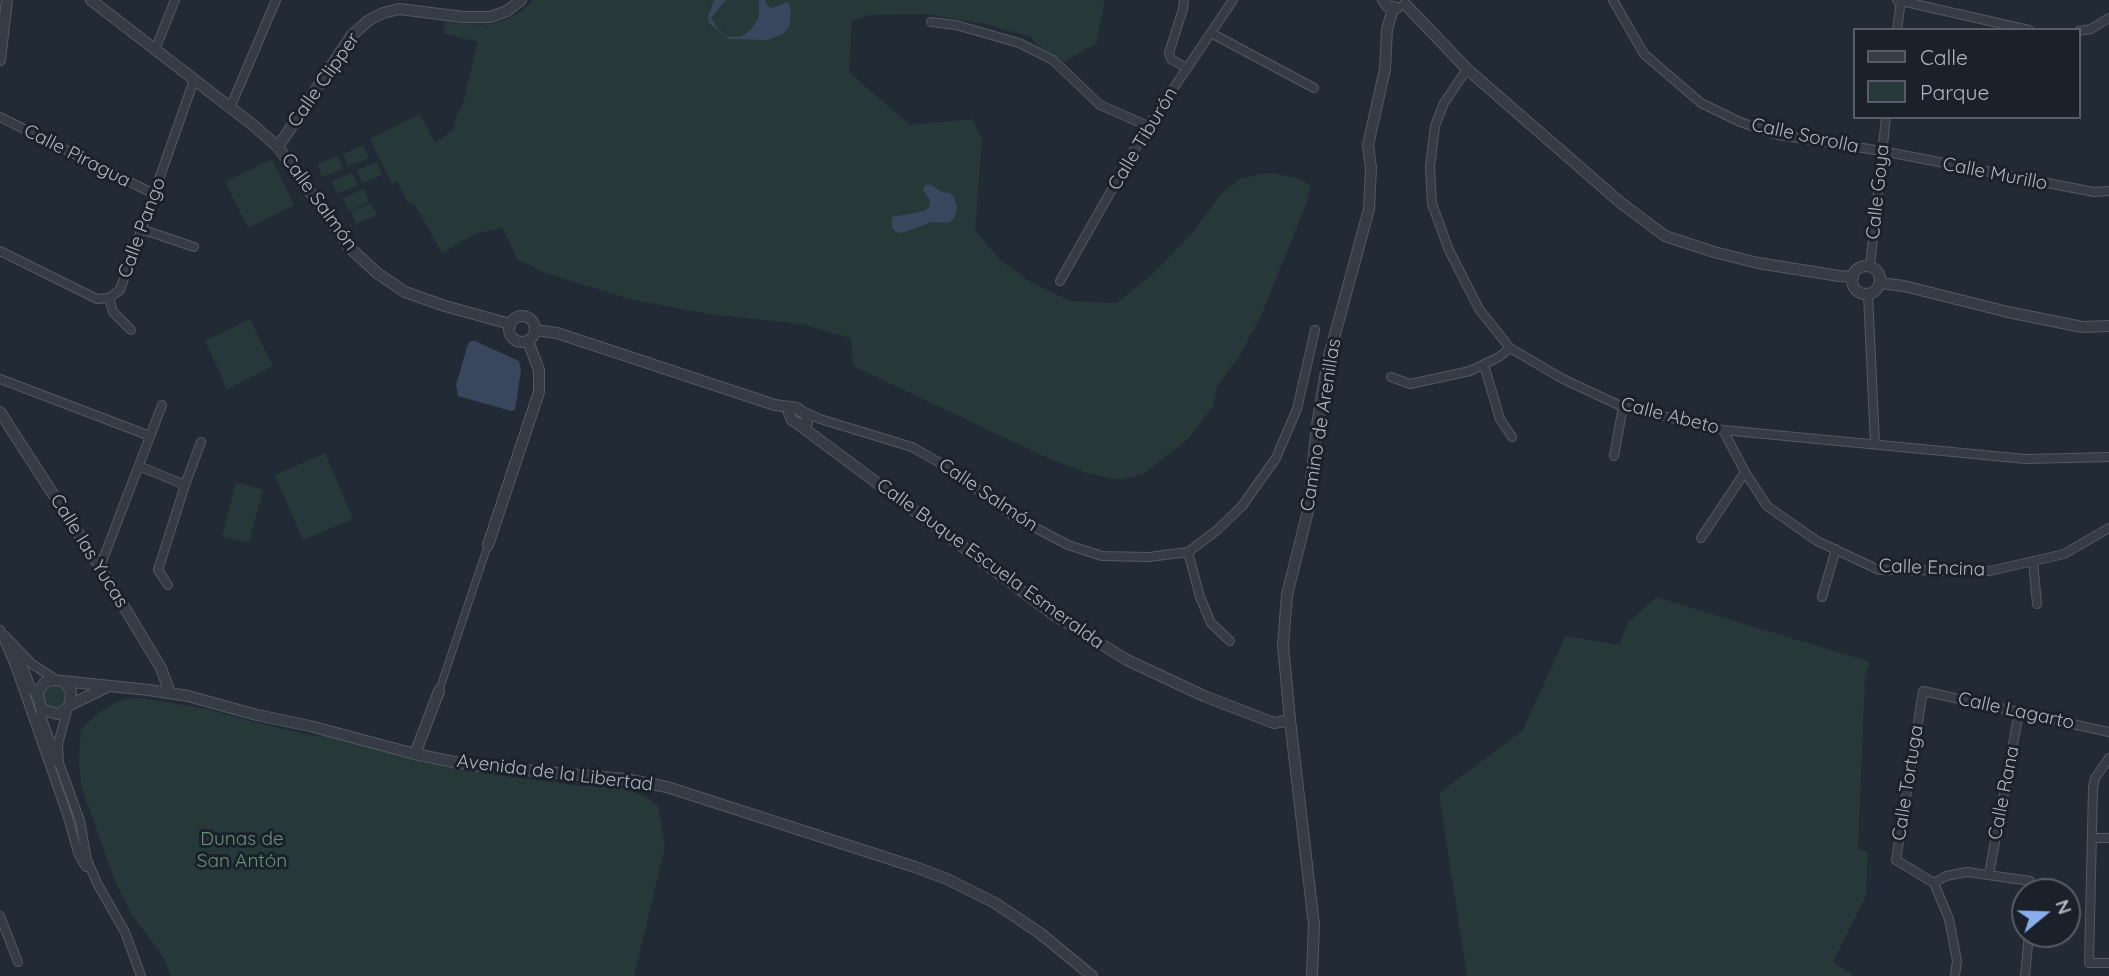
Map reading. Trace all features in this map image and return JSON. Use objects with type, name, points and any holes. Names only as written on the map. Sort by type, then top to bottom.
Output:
[{"type":"street","points":[[0,60],[7,0]]},
{"type":"street","name":"Calle Clipper","points":[[90,0],[278,147],[351,36],[369,20],[399,5],[463,17],[490,17],[507,11],[521,0]]},
{"type":"street","points":[[155,50],[175,0]]},
{"type":"street","points":[[230,108],[276,0]]},
{"type":"street","points":[[1184,0],[1169,53],[1171,59],[1187,68]]},
{"type":"street","name":"Calle Tiburón","points":[[1060,281],[1148,127],[1233,0]]},
{"type":"street","points":[[1382,0],[1393,9],[1406,2],[1467,69],[1621,203],[1665,236],[1758,263],[1839,276],[1853,276],[1861,267],[1870,266],[1879,275],[1880,283],[1876,290],[1868,294],[1856,289],[1853,276]]},
{"type":"street","name":"Calle Sorolla","points":[[1613,0],[1644,54],[1700,103],[1778,135],[1882,151]]},
{"type":"street","points":[[1897,28],[1899,0],[2020,28]]},
{"type":"street","name":"Camino de Arenillas","points":[[1312,976],[1314,925],[1283,645],[1287,595],[1308,511],[1317,425],[1328,360],[1369,209],[1371,168],[1367,145],[1385,69],[1387,29],[1393,9]]},
{"type":"street","points":[[2081,31],[2091,29],[2109,18]]},
{"type":"street","points":[[931,22],[956,25],[1019,43],[1053,60],[1100,105],[1148,127]]},
{"type":"street","points":[[1211,33],[1314,88]]},
{"type":"street","name":"Calle Abeto","points":[[1467,69],[1444,103],[1435,126],[1430,167],[1432,204],[1449,250],[1479,309],[1510,348],[1563,379],[1623,407],[1723,430],[2026,459],[2109,457]]},
{"type":"street","name":"Calle Pango","points":[[0,251],[97,299],[109,298],[120,290],[194,80]]},
{"type":"street","name":"Calle Piragua","points":[[0,117],[154,194]]},
{"type":"street","name":"Calle Goya","points":[[1870,266],[1886,119]]},
{"type":"street","name":"Calle Salmón","points":[[278,147],[350,248],[377,273],[405,292],[510,324]]},
{"type":"street","name":"Calle Murillo","points":[[1882,151],[2082,190],[2109,191]]},
{"type":"street","points":[[141,229],[194,247]]},
{"type":"street","points":[[1880,283],[1904,286],[2082,327],[2109,326]]},
{"type":"street","points":[[1868,294],[1875,444]]},
{"type":"street","points":[[109,298],[113,312],[131,330]]},
{"type":"street","points":[[525,316],[533,321],[535,330],[528,341],[519,342],[510,333],[510,324],[516,317],[525,316]]},
{"type":"street","name":"Calle Buque Escuela Esmeralda","points":[[535,330],[556,333],[775,405],[799,418],[814,435],[1054,615],[1127,660],[1204,696],[1274,723],[1290,720]]},
{"type":"street","name":"Calle Salmón","points":[[799,418],[820,419],[912,447],[947,467],[1013,516],[1068,545],[1102,556],[1149,557],[1188,552],[1216,531],[1242,506],[1276,458],[1297,409],[1315,330]]},
{"type":"street","points":[[415,754],[439,691],[539,392],[539,370],[528,341]]},
{"type":"street","points":[[1391,377],[1410,384],[1470,372],[1499,358],[1510,348]]},
{"type":"street","points":[[1485,365],[1500,419],[1513,437]]},
{"type":"street","points":[[0,379],[150,436]]},
{"type":"street","points":[[100,566],[162,405]]},
{"type":"street","points":[[1614,456],[1623,407]]},
{"type":"street","name":"Calle las Yucas","points":[[0,412],[100,566],[161,668],[170,693]]},
{"type":"street","points":[[799,418],[820,419]]},
{"type":"street","name":"Calle Encina","points":[[1723,430],[1745,472],[1768,506],[1818,541],[1879,570],[1990,571],[2064,554],[2109,528]]},
{"type":"street","points":[[168,585],[158,570],[201,442]]},
{"type":"street","points":[[139,466],[185,485]]},
{"type":"street","points":[[1701,538],[1745,472]]},
{"type":"street","points":[[1822,597],[1836,550]]},
{"type":"street","points":[[1188,552],[1210,623],[1230,641]]},
{"type":"street","points":[[2033,561],[2037,604]]},
{"type":"street","points":[[0,630],[16,668],[78,853],[125,932],[141,976]]},
{"type":"street","points":[[0,630],[32,664],[59,680],[71,691],[58,744],[58,755],[80,821],[87,860],[98,885]]},
{"type":"street","points":[[6,645],[22,664],[31,688],[50,713],[57,714],[107,687]]},
{"type":"street","points":[[54,779],[50,741],[39,701],[40,687],[44,683],[59,680]]},
{"type":"street","name":"Avenida de la Libertad","points":[[59,680],[170,693],[415,754],[480,766],[625,779],[667,787],[947,879],[995,903],[1041,934],[1092,976]]},
{"type":"street","name":"Calle Lagarto","points":[[1923,691],[2109,732]]},
{"type":"street","name":"Calle Tortuga","points":[[1923,691],[1896,860],[1934,883]]},
{"type":"street","name":"Calle Rana","points":[[1989,874],[2019,712]]},
{"type":"street","points":[[2109,758],[2095,778],[2089,963],[2109,963]]},
{"type":"street","points":[[2092,838],[2109,838]]},
{"type":"street","points":[[1955,976],[1957,961],[1949,919],[1934,883],[1946,876],[1967,872],[2012,878]]},
{"type":"street","points":[[0,916],[18,962]]},
{"type":"street","points":[[2025,976],[2028,948]]},
{"type":"green space","points":[[534,0],[1105,0],[1096,44],[1064,62],[1035,43],[1031,37],[986,24],[927,14],[869,15],[852,22],[849,72],[910,125],[973,119],[982,140],[975,230],[1001,261],[1032,283],[1071,301],[1117,303],[1149,277],[1193,232],[1221,194],[1240,179],[1274,173],[1300,179],[1310,185],[1307,202],[1261,316],[1239,357],[1217,386],[1213,406],[1188,439],[1143,474],[1121,480],[1090,474],[1054,461],[853,366],[851,338],[801,324],[708,314],[629,299],[543,272],[518,260],[503,228],[477,233],[442,253],[415,205],[407,201],[397,181],[392,183],[370,139],[420,114],[435,143],[454,129],[478,42],[443,33],[445,22],[482,25],[503,21],[522,11]]},
{"type":"green space","points":[[363,145],[369,158],[348,166],[343,154]]},
{"type":"green space","points":[[338,156],[343,169],[322,177],[317,164]]},
{"type":"green space","points":[[272,159],[294,205],[248,228],[225,182]]},
{"type":"green space","points":[[377,162],[382,175],[362,183],[357,170]]},
{"type":"green space","points":[[352,173],[358,185],[337,194],[332,181]]},
{"type":"green space","points":[[364,189],[369,202],[349,211],[343,198]]},
{"type":"green space","points":[[371,203],[377,215],[356,224],[351,211]]},
{"type":"green space","points":[[250,319],[273,366],[227,389],[205,341]]},
{"type":"green space","points":[[325,453],[353,519],[303,540],[275,475]]},
{"type":"green space","points":[[236,482],[263,490],[249,543],[222,536]]},
{"type":"green space","points":[[1656,597],[1870,662],[1865,677],[1858,849],[1868,852],[1866,896],[1833,962],[1854,976],[1467,976],[1439,793],[1522,731],[1566,636],[1619,645],[1628,623]]},
{"type":"green space","points":[[54,686],[62,689],[65,697],[62,705],[54,708],[46,705],[43,697],[46,689]]},
{"type":"green space","name":"Dunas de San Antón","points":[[140,698],[208,709],[314,736],[333,735],[468,771],[580,786],[616,786],[642,795],[658,806],[665,847],[634,976],[171,976],[163,956],[132,915],[117,886],[81,786],[81,729],[101,711],[123,699]]},
{"type":"water","points":[[714,0],[726,0],[711,18],[726,36],[742,36],[751,29],[759,17],[759,0],[765,0],[768,7],[772,8],[789,3],[789,26],[783,34],[768,40],[729,39],[709,23],[708,17]]},
{"type":"water","points":[[930,184],[954,197],[957,207],[955,217],[949,223],[932,222],[902,233],[896,232],[892,228],[892,217],[925,211],[929,207],[930,200],[923,190],[925,185]]},
{"type":"water","points":[[471,341],[519,361],[521,370],[515,410],[458,396],[456,385]]}]
